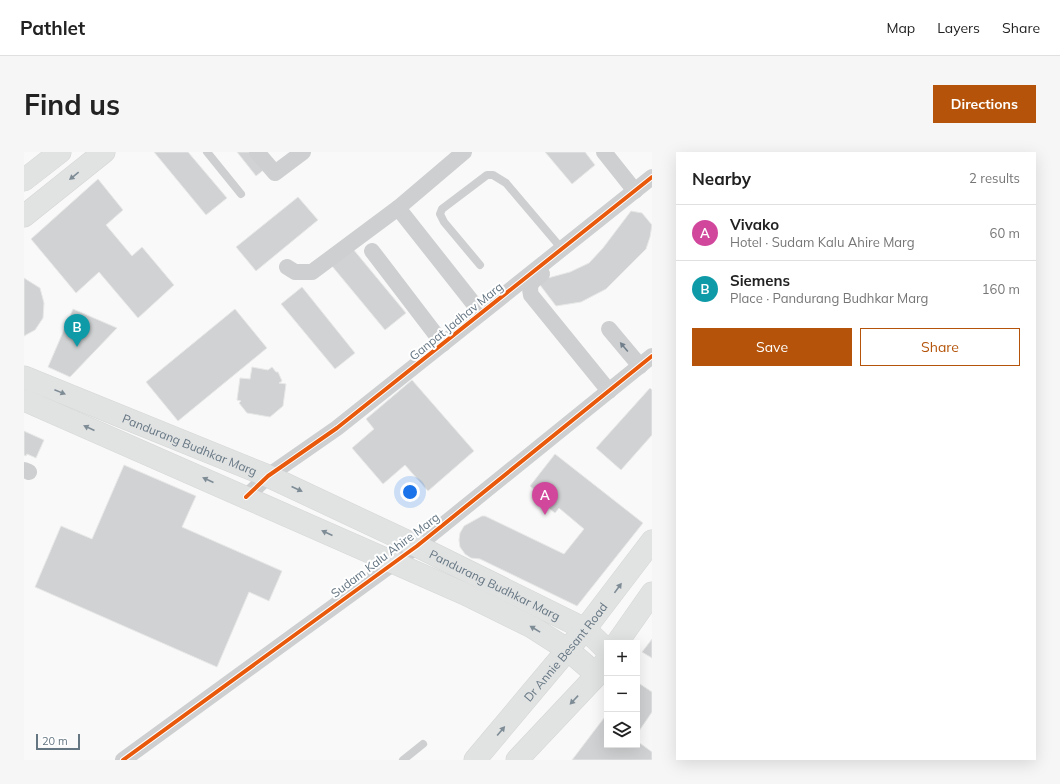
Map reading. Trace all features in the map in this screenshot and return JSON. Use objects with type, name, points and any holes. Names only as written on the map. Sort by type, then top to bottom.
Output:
[{"type":"main road","points":[[27,174],[60,152]]},
{"type":"main road","points":[[24,216],[104,152]]},
{"type":"main road","name":"Pandurang Budhkar Marg","points":[[24,377],[268,476],[417,546],[585,629],[604,647]]},
{"type":"main road","name":"Pandurang Budhkar Marg","points":[[24,400],[394,562],[532,627],[568,650],[602,667]]},
{"type":"main road","points":[[177,467],[187,443]]},
{"type":"main road","name":"Dr Annie Besant Road","points":[[475,760],[585,629],[652,541]]},
{"type":"main road","points":[[619,640],[650,601]]},
{"type":"main road","points":[[517,760],[602,667]]},
{"type":"street","points":[[257,152],[275,173],[303,152]]},
{"type":"street","points":[[287,267],[295,272],[312,272],[398,208],[464,152]]},
{"type":"street","points":[[604,152],[635,190]]},
{"type":"street","name":"Ganpat Jadhav Marg","points":[[246,497],[268,476],[337,428],[652,177]]},
{"type":"street","points":[[608,391],[531,295],[529,287],[532,282],[652,191]]},
{"type":"street","points":[[398,208],[481,313]]},
{"type":"street","points":[[372,252],[443,344]]},
{"type":"street","points":[[609,329],[646,361]]},
{"type":"street","name":"Sudam Kalu Ahire Marg","points":[[123,760],[417,546],[646,361]]},
{"type":"lane","points":[[207,152],[241,194]]},
{"type":"lane","points":[[480,265],[440,214],[442,209],[487,175],[493,175],[506,183],[562,249]]},
{"type":"lane","points":[[403,760],[423,744]]},
{"type":"building","points":[[154,152],[188,152],[227,198],[206,215]]},
{"type":"building","points":[[237,152],[253,152],[266,168],[256,176]]},
{"type":"building","points":[[545,152],[585,152],[595,165],[572,184]]},
{"type":"building","points":[[98,179],[123,210],[106,225],[132,256],[142,247],[174,285],[138,318],[99,272],[76,293],[31,239]]},
{"type":"building","points":[[298,197],[318,220],[256,271],[236,247]]},
{"type":"building","points":[[631,211],[642,213],[652,225],[646,249],[606,289],[581,302],[556,306],[537,281],[570,272],[589,263],[603,248]]},
{"type":"building","points":[[353,249],[406,313],[385,330],[332,266]]},
{"type":"building","points":[[24,278],[40,288],[44,303],[43,318],[35,330],[24,336]]},
{"type":"building","points":[[302,287],[355,353],[335,369],[281,304]]},
{"type":"building","points":[[73,309],[117,328],[70,377],[48,367]]},
{"type":"building","points":[[235,309],[267,348],[178,421],[146,382]]},
{"type":"building","points":[[252,367],[268,370],[272,367],[276,372],[278,372],[282,381],[279,383],[286,384],[283,406],[270,417],[247,413],[239,403],[241,401],[237,400],[240,378],[250,379]]},
{"type":"building","points":[[412,380],[474,451],[428,491],[405,465],[383,484],[352,448],[374,429],[366,419]]},
{"type":"building","points":[[650,388],[652,390],[652,435],[621,470],[596,448]]},
{"type":"building","points":[[24,431],[44,440],[36,458],[27,454],[26,456],[24,455]]},
{"type":"building","points":[[555,454],[643,523],[577,606],[480,559],[471,558],[465,554],[460,547],[460,533],[464,526],[482,516],[485,516],[564,554],[584,529],[559,508],[555,513],[536,498],[540,494],[530,486]]},
{"type":"building","points":[[124,465],[196,496],[182,527],[282,571],[269,601],[249,592],[217,667],[35,587],[61,526],[92,539]]},
{"type":"building","points":[[652,639],[652,658],[642,652]]},
{"type":"building","points":[[640,684],[652,692],[652,712],[640,730]]},
{"type":"building","points":[[604,718],[604,748],[640,748],[640,743],[652,752],[652,760],[572,760]]},
{"type":"cycle path","points":[[246,497],[268,476],[337,428],[652,177]]},
{"type":"cycle path","points":[[123,760],[417,546],[652,356]]},
{"type":"place","name":"Siemens","points":[[77,347]]},
{"type":"place","name":"Vivako","points":[[545,515]]}]
